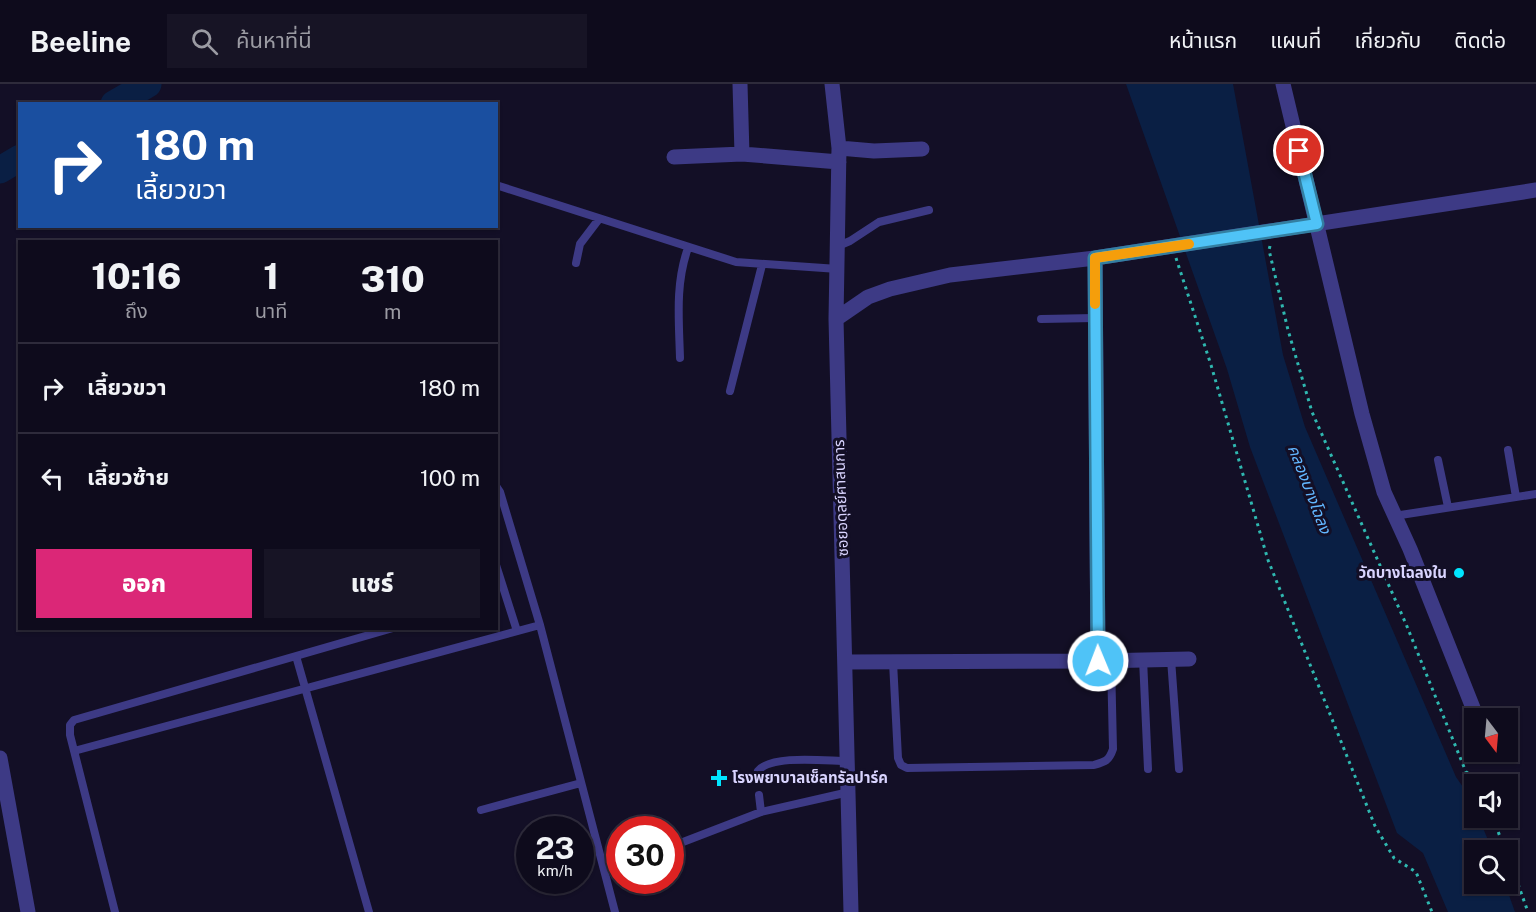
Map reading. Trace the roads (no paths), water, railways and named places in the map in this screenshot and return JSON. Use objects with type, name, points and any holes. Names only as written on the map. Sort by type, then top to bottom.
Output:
[{"type":"street","points":[[740,84],[742,154]]},
{"type":"street","name":"ซอยอดุลย์ศาสนการ","points":[[832,84],[839,155],[836,319],[851,912]]},
{"type":"street","points":[[1283,84],[1362,414],[1384,492],[1410,549],[1474,708]]},
{"type":"street","points":[[674,156],[839,155],[922,149]]},
{"type":"street","points":[[836,319],[868,297],[950,275],[1095,258],[1536,190]]},
{"type":"street","points":[[1095,258],[1105,661]]},
{"type":"street","points":[[846,662],[1189,659]]},
{"type":"street","points":[[0,758],[28,912]]},
{"type":"lane","points":[[498,186],[736,262],[838,269]]},
{"type":"lane","points":[[838,246],[879,222],[930,210]]},
{"type":"lane","points":[[576,263],[580,244],[599,219]]},
{"type":"lane","points":[[680,358],[679,285],[688,248]]},
{"type":"lane","points":[[730,391],[762,265]]},
{"type":"lane","points":[[1041,319],[1095,318]]},
{"type":"lane","points":[[1508,450],[1516,497]]},
{"type":"lane","points":[[1438,460],[1448,507]]},
{"type":"lane","points":[[498,492],[540,625],[615,912]]},
{"type":"lane","points":[[1394,516],[1536,494]]},
{"type":"lane","points":[[498,571],[517,631]]},
{"type":"lane","points":[[74,751],[540,625]]},
{"type":"lane","points":[[115,912],[70,735],[70,725],[75,720],[386,630]]},
{"type":"lane","points":[[492,630],[494,638]]},
{"type":"lane","points":[[297,656],[369,912]]},
{"type":"lane","points":[[1143,659],[1148,769]]},
{"type":"lane","points":[[1171,659],[1179,769]]},
{"type":"lane","points":[[893,662],[897,758],[901,765],[907,768],[1094,765],[1107,761],[1113,749],[1105,661]]},
{"type":"lane","points":[[758,771],[762,765],[780,760],[848,761]]},
{"type":"lane","points":[[482,810],[581,783]]},
{"type":"lane","points":[[684,842],[761,812],[849,792]]},
{"type":"lane","points":[[759,795],[761,812]]},
{"type":"water","name":"คลองบางโฉลง","points":[[1126,84],[1233,84],[1283,355],[1305,427],[1456,777],[1464,789],[1464,828],[1483,828],[1488,840],[1464,840],[1464,894],[1509,894],[1515,912],[1448,912],[1423,853],[1397,833],[1250,447],[1227,369]]},
{"type":"waterway","points":[[117,102],[148,84]]},
{"type":"waterway","points":[[0,170],[18,159]]},
{"type":"place","name":"วัดบางโฉลงใน","points":[[1459,573]]},
{"type":"place","name":"โรงพยาบาลเซ็ลทรัลปาร์ค","points":[[719,778]]}]
